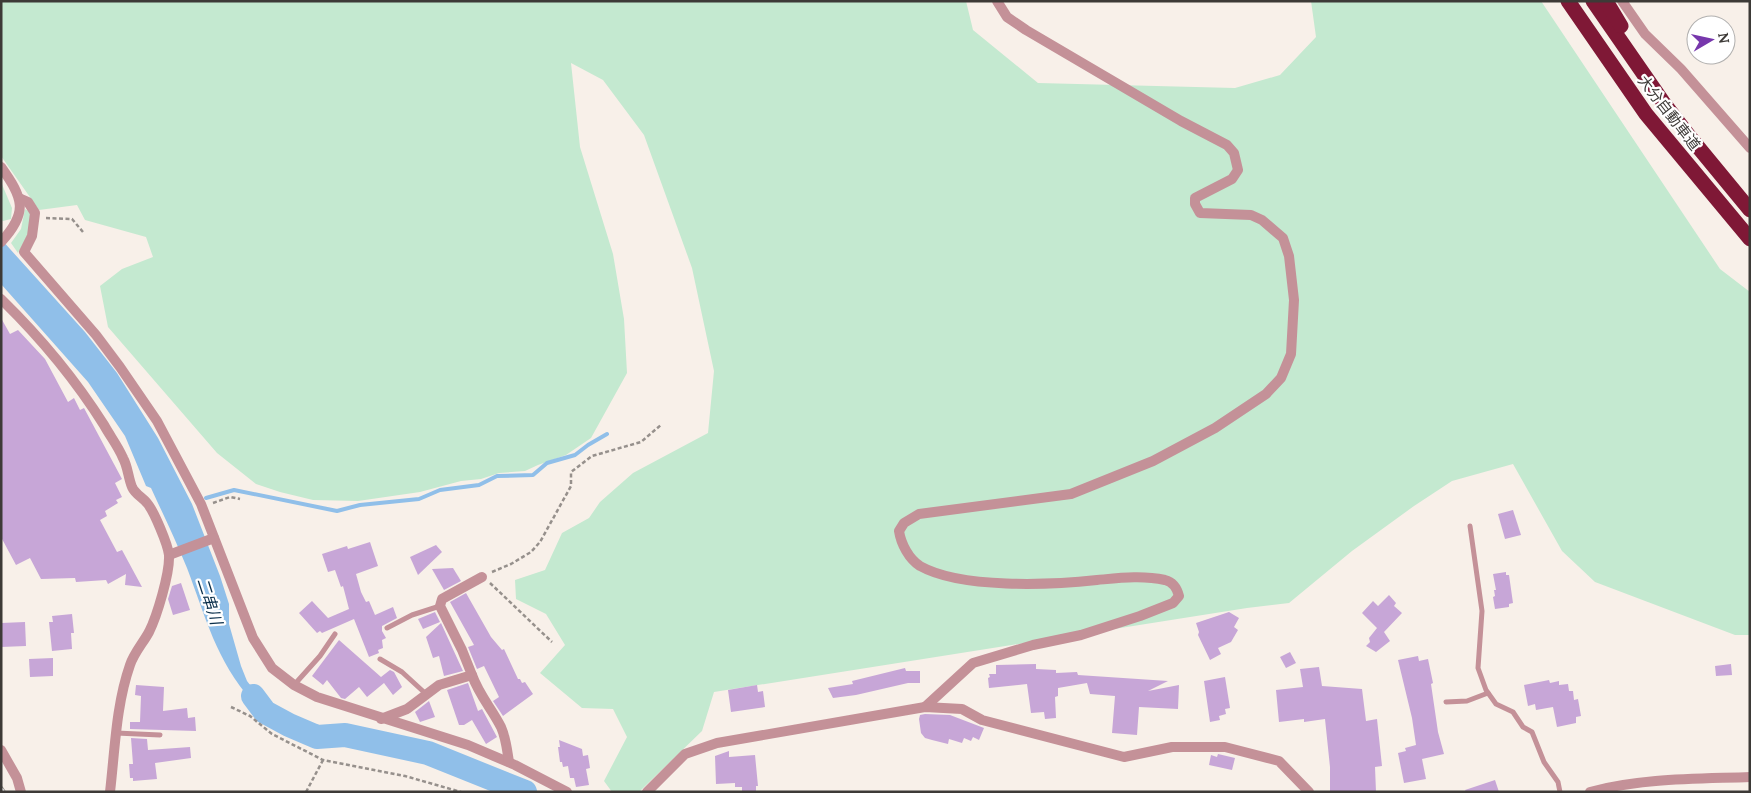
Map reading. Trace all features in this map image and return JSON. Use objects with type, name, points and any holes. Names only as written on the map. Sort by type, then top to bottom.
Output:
[{"type":"highway","points":[[1558,1],[1620,78]]},
{"type":"highway","name":"大分自動車道","points":[[1568,1],[1620,78],[1673,148],[1750,239]]},
{"type":"highway","name":"大分自動車道","points":[[1593,1],[1636,65],[1689,136],[1750,210]]},
{"type":"highway","points":[[1606,1],[1689,136]]},
{"type":"street","points":[[925,707],[973,663],[1033,645],[1081,635],[1173,603],[1179,596],[1177,588],[1166,580],[1126,577],[1026,584],[966,580],[939,574],[918,565],[906,551],[899,531],[904,524],[919,514],[1071,494],[1153,461],[1215,428],[1266,394],[1281,378],[1291,354],[1294,300],[1289,256],[1282,238],[1262,220],[1252,215],[1200,213],[1195,204],[1195,198],[1232,179],[1238,170],[1234,153],[1227,145],[1180,121],[1026,30],[1007,17],[997,1]]},
{"type":"street","points":[[1622,1],[1645,34],[1681,70],[1750,148]]},
{"type":"street","points":[[1,167],[19,198],[21,209],[16,223],[5,238]]},
{"type":"street","points":[[19,198],[28,202],[35,213],[32,236],[24,252],[70,303],[120,367],[157,421],[202,507],[253,638],[272,668],[294,685],[317,697],[381,719],[468,745],[508,762],[567,792]]},
{"type":"street","points":[[1,299],[55,358],[90,402],[123,456],[132,486],[137,495],[152,509],[169,555],[164,590],[158,609],[150,630],[130,662],[122,690],[110,792]]},
{"type":"street","points":[[169,555],[214,538]]},
{"type":"street","points":[[482,577],[442,599],[440,606],[462,650],[478,690],[504,736],[508,762]]},
{"type":"street","points":[[381,719],[407,709],[439,685],[472,675]]},
{"type":"street","points":[[647,792],[685,754],[717,743],[925,707],[962,709],[982,720],[1124,757],[1172,747],[1225,747],[1279,761],[1309,792]]},
{"type":"street","points":[[1,750],[16,778],[21,792]]},
{"type":"street","points":[[1590,792],[1608,787],[1681,780],[1750,777]]},
{"type":"lane","points":[[1470,526],[1482,611],[1478,668],[1488,693],[1496,704],[1513,712],[1522,727],[1532,732],[1544,762],[1558,782],[1560,792]]},
{"type":"lane","points":[[387,628],[412,615],[440,606]]},
{"type":"lane","points":[[294,685],[320,656],[335,634]]},
{"type":"lane","points":[[380,660],[402,672],[426,694]]},
{"type":"lane","points":[[1446,702],[1467,701],[1488,693]]},
{"type":"lane","points":[[116,733],[160,735]]},
{"type":"path","points":[[35,218],[72,219],[83,232]]},
{"type":"path","points":[[552,642],[482,577],[511,564],[530,552],[540,542],[571,486],[571,472],[592,456],[641,442],[662,424]]},
{"type":"path","points":[[202,507],[230,497],[240,499]]},
{"type":"path","points":[[231,707],[250,716],[272,734],[323,760],[405,776],[461,792]]},
{"type":"path","points":[[306,792],[323,760]]},
{"type":"green space","points":[[1,1],[966,1],[973,30],[1038,83],[1235,88],[1280,75],[1316,37],[1311,1],[1541,1],[1720,269],[1750,292],[1750,635],[1735,635],[1595,582],[1562,551],[1513,464],[1452,481],[1352,551],[1289,603],[714,692],[702,731],[639,792],[612,792],[604,781],[627,737],[613,709],[582,708],[540,673],[565,645],[546,614],[516,599],[515,580],[545,570],[562,533],[589,518],[600,502],[633,473],[708,433],[714,371],[692,268],[644,135],[603,80],[571,63],[580,147],[613,254],[624,319],[627,373],[591,438],[566,455],[525,471],[499,473],[481,479],[461,481],[420,492],[358,501],[313,500],[256,484],[217,453],[108,327],[100,286],[122,269],[153,257],[146,237],[85,220],[77,205],[39,210],[1,156]]},
{"type":"green space","points":[[1,182],[12,208],[11,219],[3,221],[1,220]]},
{"type":"green space","points":[[25,209],[30,212],[30,230],[18,253],[11,243],[21,229]]},
{"type":"water","points":[[1,239],[85,332],[117,373],[158,438],[192,504],[220,576],[229,604],[229,624],[247,681],[257,694],[279,713],[273,719],[253,704],[229,670],[206,621],[187,568],[151,488],[146,486],[125,436],[88,382],[1,284]]},
{"type":"building","points":[[1,318],[10,334],[18,330],[45,359],[68,402],[74,398],[80,410],[84,408],[122,479],[115,483],[122,497],[116,500],[118,503],[105,511],[107,516],[100,520],[117,552],[122,550],[142,587],[125,585],[126,574],[108,584],[106,580],[76,582],[75,578],[41,579],[30,558],[16,565],[1,537]]},
{"type":"building","points":[[1513,510],[1521,535],[1505,539],[1498,514]]},
{"type":"building","points":[[370,542],[378,566],[356,574],[361,592],[366,602],[369,601],[375,615],[393,607],[397,618],[382,626],[382,631],[386,638],[382,640],[383,648],[378,650],[379,653],[369,657],[354,619],[322,633],[320,631],[317,633],[299,613],[312,601],[328,618],[349,609],[343,586],[341,587],[335,570],[328,572],[322,554],[347,546],[348,549]]},
{"type":"building","points":[[436,545],[442,552],[418,575],[410,557]]},
{"type":"building","points":[[453,568],[461,581],[444,590],[432,569]]},
{"type":"building","points":[[1506,572],[1506,575],[1509,575],[1513,603],[1509,604],[1509,607],[1495,609],[1493,597],[1495,596],[1494,590],[1496,590],[1493,574]]},
{"type":"building","points":[[181,583],[190,610],[173,615],[168,599],[172,586]]},
{"type":"building","points":[[466,593],[491,637],[502,650],[504,649],[518,679],[522,683],[525,682],[533,694],[503,716],[493,701],[499,697],[484,666],[477,669],[468,647],[474,645],[450,602]]},
{"type":"building","points":[[1389,595],[1396,603],[1394,606],[1402,613],[1384,632],[1390,641],[1376,652],[1366,646],[1370,642],[1369,638],[1377,628],[1362,613],[1373,601],[1378,606]]},
{"type":"building","points":[[435,612],[440,622],[423,629],[418,619]]},
{"type":"building","points":[[1229,612],[1239,618],[1234,627],[1238,630],[1231,642],[1218,648],[1221,654],[1210,660],[1198,635],[1196,623]]},
{"type":"building","points":[[72,614],[74,633],[71,633],[72,649],[52,651],[49,622],[53,622],[52,616]]},
{"type":"building","points":[[25,622],[26,646],[1,647],[1,623]]},
{"type":"building","points":[[441,623],[463,671],[444,676],[439,656],[433,658],[426,637]]},
{"type":"building","points":[[339,640],[381,677],[390,670],[394,672],[402,687],[393,695],[384,683],[367,697],[359,687],[345,699],[341,698],[327,680],[323,685],[312,676]]},
{"type":"building","points":[[1290,652],[1296,663],[1286,668],[1280,657]]},
{"type":"building","points":[[1418,656],[1419,661],[1428,659],[1433,683],[1431,684],[1438,732],[1444,754],[1422,759],[1426,779],[1404,783],[1398,753],[1406,751],[1405,748],[1416,745],[1412,718],[1398,660]]},
{"type":"building","points":[[53,658],[53,676],[30,677],[29,659]]},
{"type":"building","points":[[1036,664],[1036,669],[1056,670],[1056,673],[1077,672],[1078,675],[1168,681],[1148,691],[1179,685],[1178,709],[1139,707],[1137,735],[1112,733],[1115,696],[1090,694],[1087,683],[1058,688],[1058,696],[1055,697],[1056,718],[1045,719],[1044,712],[1031,713],[1027,684],[989,688],[989,674],[996,674],[996,665]]},
{"type":"building","points":[[1731,664],[1732,675],[1716,676],[1715,666]]},
{"type":"building","points":[[1319,667],[1322,686],[1362,689],[1366,721],[1377,719],[1382,766],[1375,767],[1376,792],[1330,792],[1330,767],[1325,719],[1304,722],[1304,719],[1279,722],[1276,690],[1303,687],[1300,669]]},
{"type":"building","points":[[905,668],[906,671],[920,671],[920,683],[908,683],[856,695],[833,698],[828,688],[853,684],[852,681]]},
{"type":"building","points":[[1225,677],[1230,708],[1225,709],[1226,714],[1219,716],[1220,720],[1210,722],[1204,681]]},
{"type":"building","points":[[1549,680],[1550,683],[1559,681],[1559,685],[1568,684],[1569,691],[1573,691],[1574,700],[1578,699],[1581,716],[1576,717],[1576,723],[1557,727],[1553,707],[1536,710],[1535,704],[1528,706],[1524,685]]},
{"type":"building","points":[[468,683],[478,711],[482,709],[497,737],[486,744],[472,720],[464,725],[459,725],[447,690]]},
{"type":"building","points":[[136,685],[164,687],[163,711],[187,708],[188,718],[195,717],[196,731],[130,729],[130,722],[140,722],[141,696],[135,695]]},
{"type":"building","points":[[757,685],[758,692],[763,691],[765,707],[731,712],[728,690]]},
{"type":"building","points":[[429,701],[435,717],[420,722],[415,712]]},
{"type":"building","points":[[920,715],[950,715],[984,728],[979,740],[973,737],[971,741],[964,738],[962,743],[949,739],[948,744],[925,738],[921,733],[919,719]]},
{"type":"building","points":[[131,738],[147,739],[148,750],[190,747],[191,758],[155,763],[157,779],[133,781],[133,778],[130,778],[129,764],[133,764]]},
{"type":"building","points":[[559,740],[582,749],[583,756],[588,755],[590,768],[586,769],[589,785],[576,787],[574,778],[570,778],[568,766],[563,767],[562,762],[560,762]]},
{"type":"building","points":[[729,751],[729,757],[755,755],[758,786],[756,786],[756,792],[742,792],[742,787],[735,787],[735,783],[716,784],[715,756]]},
{"type":"building","points":[[1218,754],[1235,758],[1232,770],[1209,765],[1211,755],[1217,757]]},
{"type":"building","points":[[1495,780],[1499,792],[1466,792],[1465,790]]},
{"type":"waterway","points":[[206,498],[234,490],[337,511],[360,505],[419,499],[440,490],[479,485],[497,476],[533,475],[547,463],[575,455],[607,434]]},
{"type":"waterway","name":"二串川","points":[[253,696],[265,712],[317,737],[345,735],[428,753],[525,792]]}]
